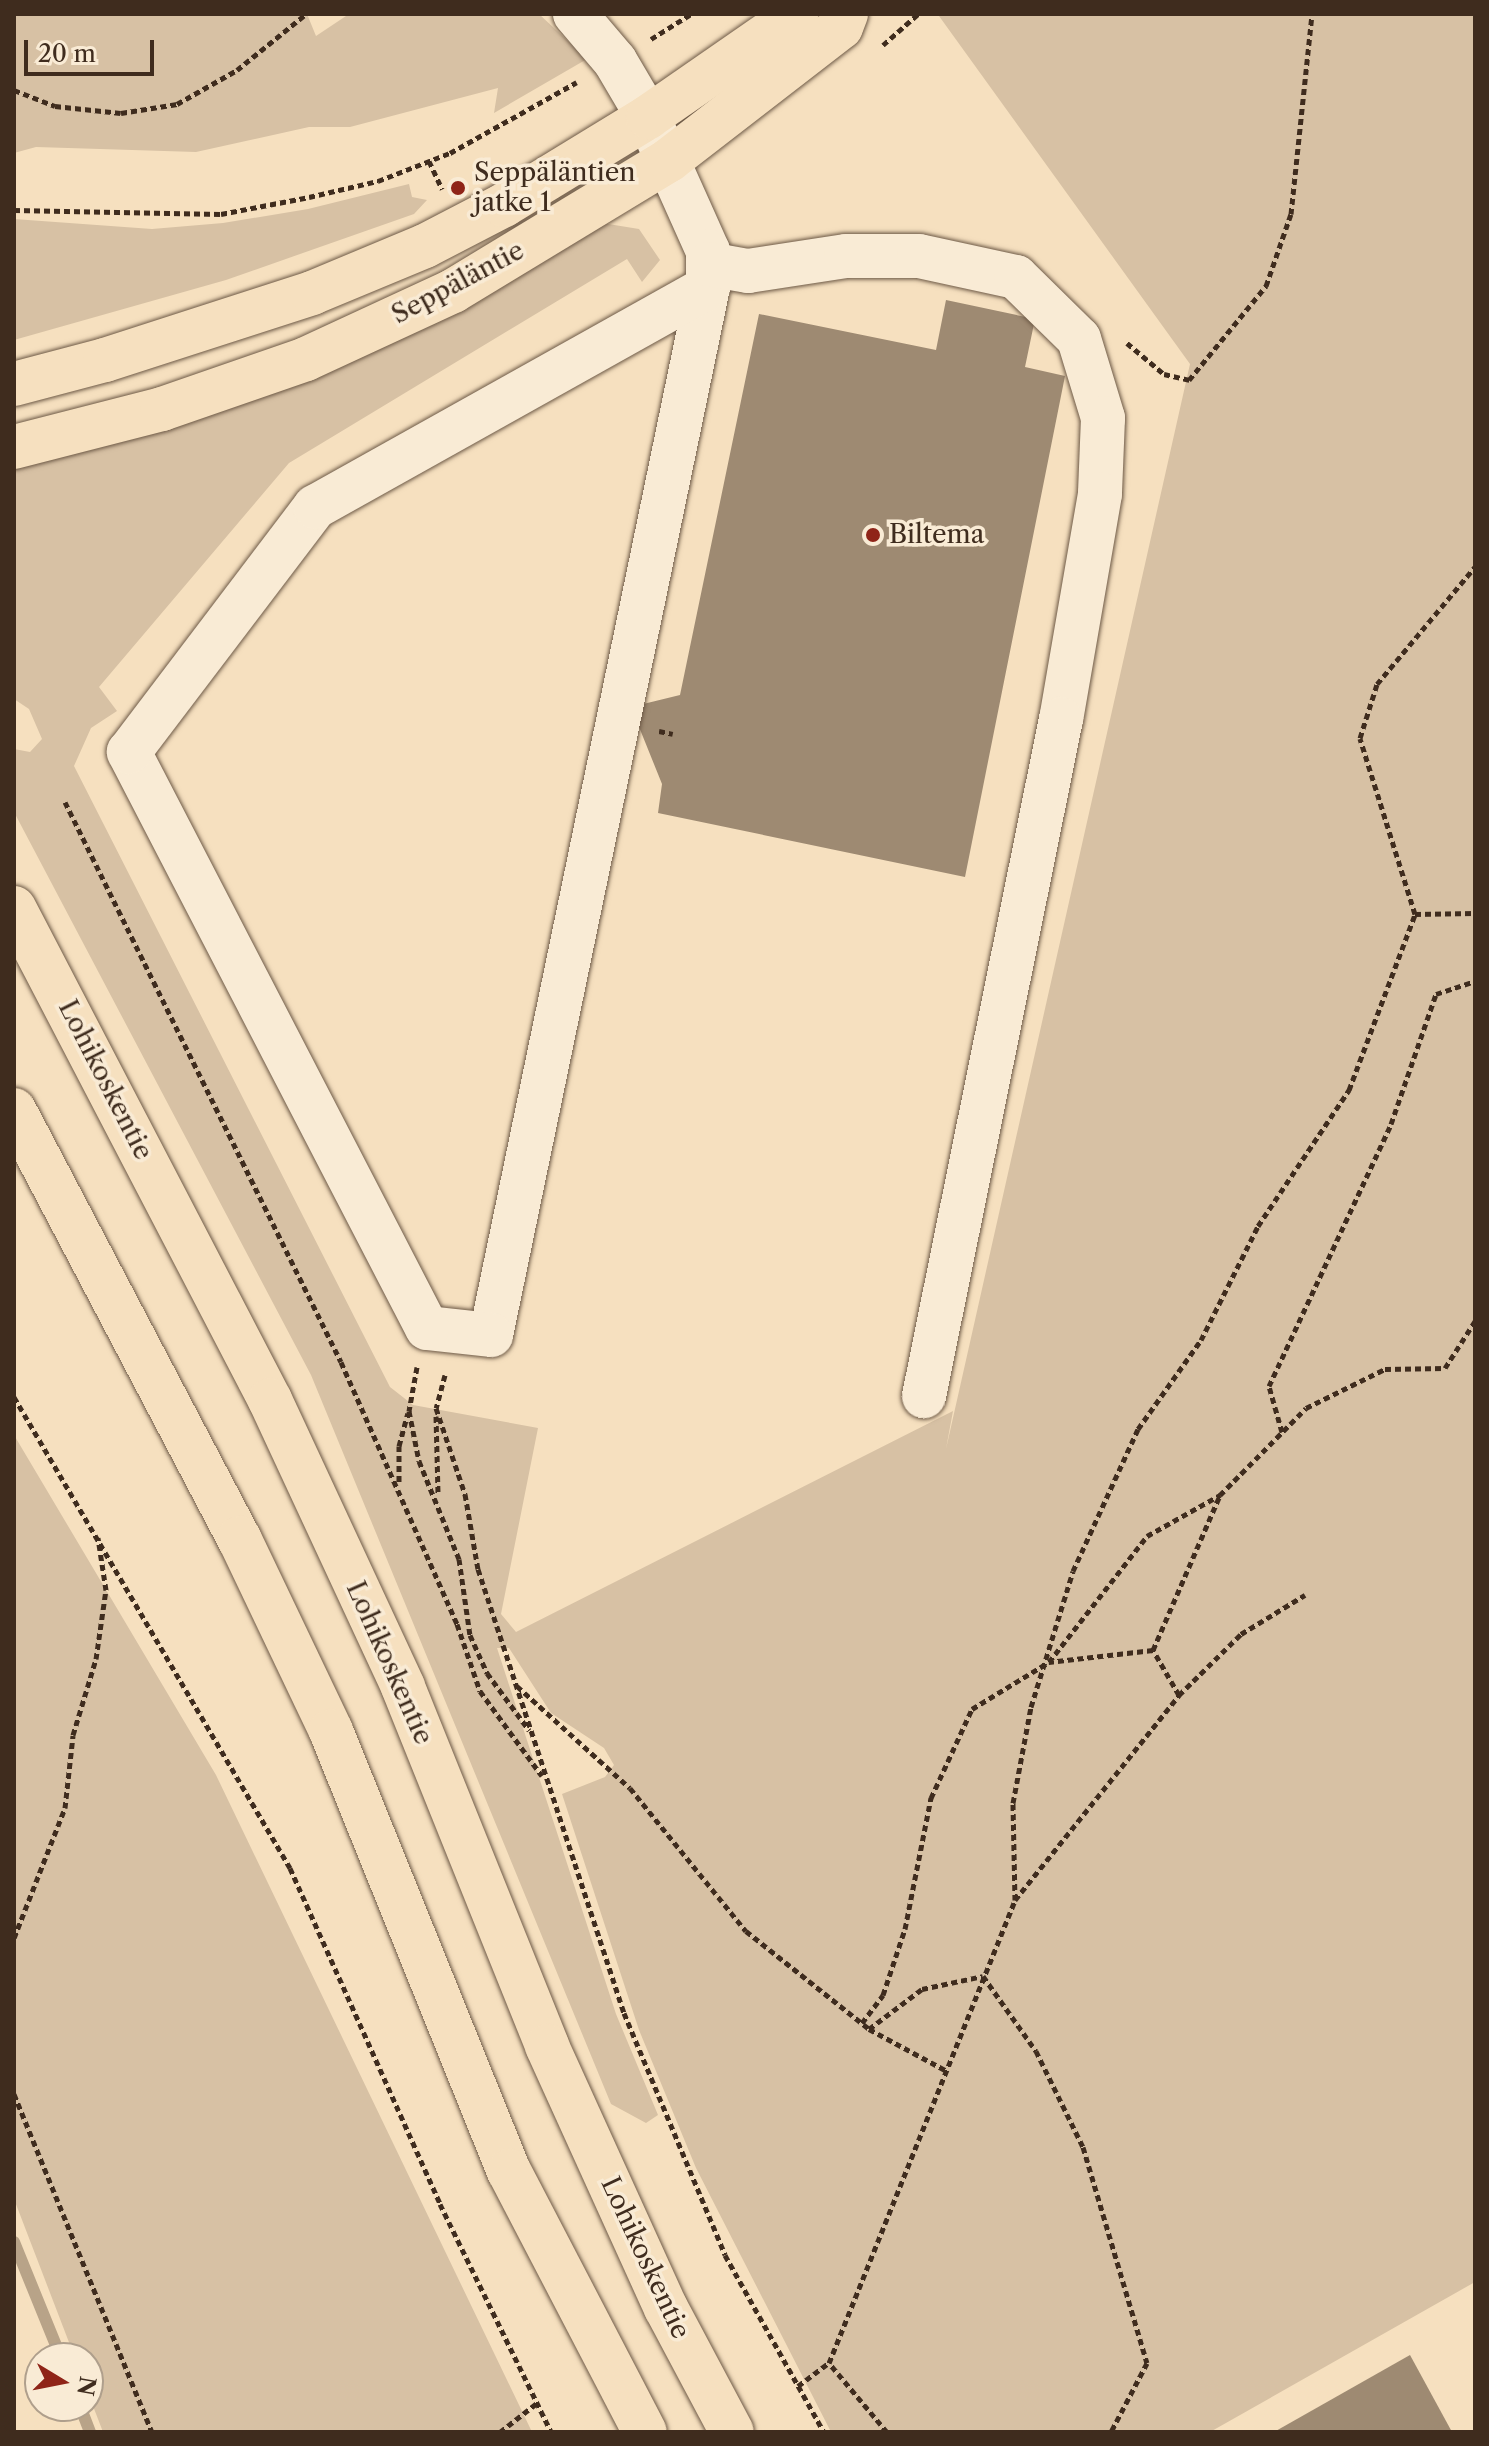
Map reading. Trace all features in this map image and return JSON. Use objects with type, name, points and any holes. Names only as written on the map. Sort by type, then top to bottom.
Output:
[{"type":"main road","name":"Seppäläntie","points":[[14,384],[105,360],[312,293],[411,252],[504,205],[648,117],[797,14]]},
{"type":"main road","name":"Seppäläntie","points":[[14,447],[162,409],[306,359],[453,291],[669,160],[830,36],[846,14]]},
{"type":"main road","name":"Lohikoskentie","points":[[14,908],[270,1400],[403,1687],[547,2046],[666,2308],[732,2432]]},
{"type":"main road","points":[[14,1110],[239,1538],[331,1731],[509,2171],[645,2432]]},
{"type":"lane","points":[[458,1332],[708,275],[692,208],[648,117],[615,61],[575,14]]},
{"type":"lane","points":[[458,1332],[129,752],[315,507],[472,419],[708,275],[846,256],[919,256],[1016,277],[1079,339],[1103,418],[1100,494],[1061,719],[924,1396]]},
{"type":"path","points":[[14,90],[55,106],[121,113],[177,104],[247,63],[306,14]]},
{"type":"path","points":[[14,210],[221,214],[378,181],[450,153],[615,61],[691,14]]},
{"type":"path","points":[[1079,339],[1089,331],[1130,344],[1164,374],[1189,380],[1266,286],[1291,214],[1312,14]]},
{"type":"path","points":[[1015,1900],[1013,1803],[1031,1707],[1049,1662],[1073,1571],[1138,1429],[1201,1340],[1258,1226],[1349,1090],[1415,914],[1360,738],[1377,684],[1475,567]]},
{"type":"path","points":[[65,802],[398,1487],[480,1691],[545,1780]]},
{"type":"path","points":[[1415,914],[1475,913]]},
{"type":"path","points":[[1282,1432],[1269,1386],[1391,1124],[1436,994],[1475,981]]},
{"type":"path","points":[[862,2023],[883,1995],[905,1929],[931,1798],[972,1709],[1049,1662],[1147,1536],[1220,1495],[1306,1408],[1385,1369],[1445,1368],[1475,1321]]},
{"type":"path","points":[[438,1499],[436,1408],[458,1332]]},
{"type":"path","points":[[398,1487],[399,1446],[409,1411],[458,1332]]},
{"type":"path","points":[[14,1397],[290,1868],[440,2204],[551,2432]]},
{"type":"path","points":[[436,1408],[465,1494],[478,1569],[624,2013],[725,2255],[824,2432]]},
{"type":"path","points":[[409,1411],[419,1461],[438,1499],[459,1559],[470,1635],[487,1673],[532,1734]]},
{"type":"path","points":[[1153,1650],[1220,1495]]},
{"type":"path","points":[[14,1938],[65,1808],[73,1735],[96,1659],[106,1590],[97,1535]]},
{"type":"path","points":[[798,2386],[829,2363],[1015,1900],[1179,1695],[1241,1634],[1305,1595]]},
{"type":"path","points":[[1049,1662],[1153,1650]]},
{"type":"path","points":[[1153,1650],[1179,1695]]},
{"type":"path","points":[[514,1682],[543,1714],[630,1788],[746,1931],[869,2029],[947,2071]]},
{"type":"path","points":[[869,2029],[922,1989],[983,1976]]},
{"type":"path","points":[[983,1976],[1036,2051],[1083,2147],[1147,2363],[1111,2432]]},
{"type":"path","points":[[14,2094],[152,2432]]},
{"type":"path","points":[[829,2363],[887,2432]]},
{"type":"path","points":[[500,2432],[537,2403]]},
{"type":"shaded area","points":[[14,14],[307,14],[316,36],[349,14],[539,14],[587,59],[494,113],[498,88],[350,127],[309,127],[196,152],[36,147],[14,153]]},
{"type":"shaded area","points":[[1475,14],[1475,2282],[1210,2432],[831,2432],[696,2168],[639,2030],[562,1794],[605,1777],[614,1765],[604,1748],[551,1713],[509,1648],[497,1648],[616,2014],[658,2115],[646,2123],[611,2104],[311,1375],[14,812],[14,749],[30,752],[42,739],[29,709],[14,699],[14,466],[602,223],[639,229],[660,260],[642,282],[627,259],[289,463],[99,687],[117,711],[91,728],[74,766],[390,1387],[413,1405],[538,1428],[501,1614],[516,1632],[953,1411],[946,1449],[1190,364],[939,16]]},
{"type":"shaded area","points":[[409,184],[412,197],[427,200],[414,214],[226,280],[14,340],[14,219],[152,229],[223,223],[308,209]]},
{"type":"shaded area","points":[[14,1435],[216,1775],[532,2432],[103,2432],[99,2422],[104,2422],[104,2342],[69,2342],[14,2199]]},
{"type":"building","name":"Biltema","points":[[946,300],[1035,319],[1025,367],[1065,376],[965,877],[658,813],[662,784],[631,707],[680,695],[759,314],[936,350]]},
{"type":"building","points":[[1410,2355],[1452,2432],[1274,2432]]},
{"type":"waterway","points":[[14,2242],[55,2342]]},
{"type":"waterway","points":[[86,2422],[90,2432]]},
{"type":"place","name":"Seppäläntien jatke 1","points":[[458,188]]},
{"type":"place","name":"Biltema","points":[[873,535]]}]
